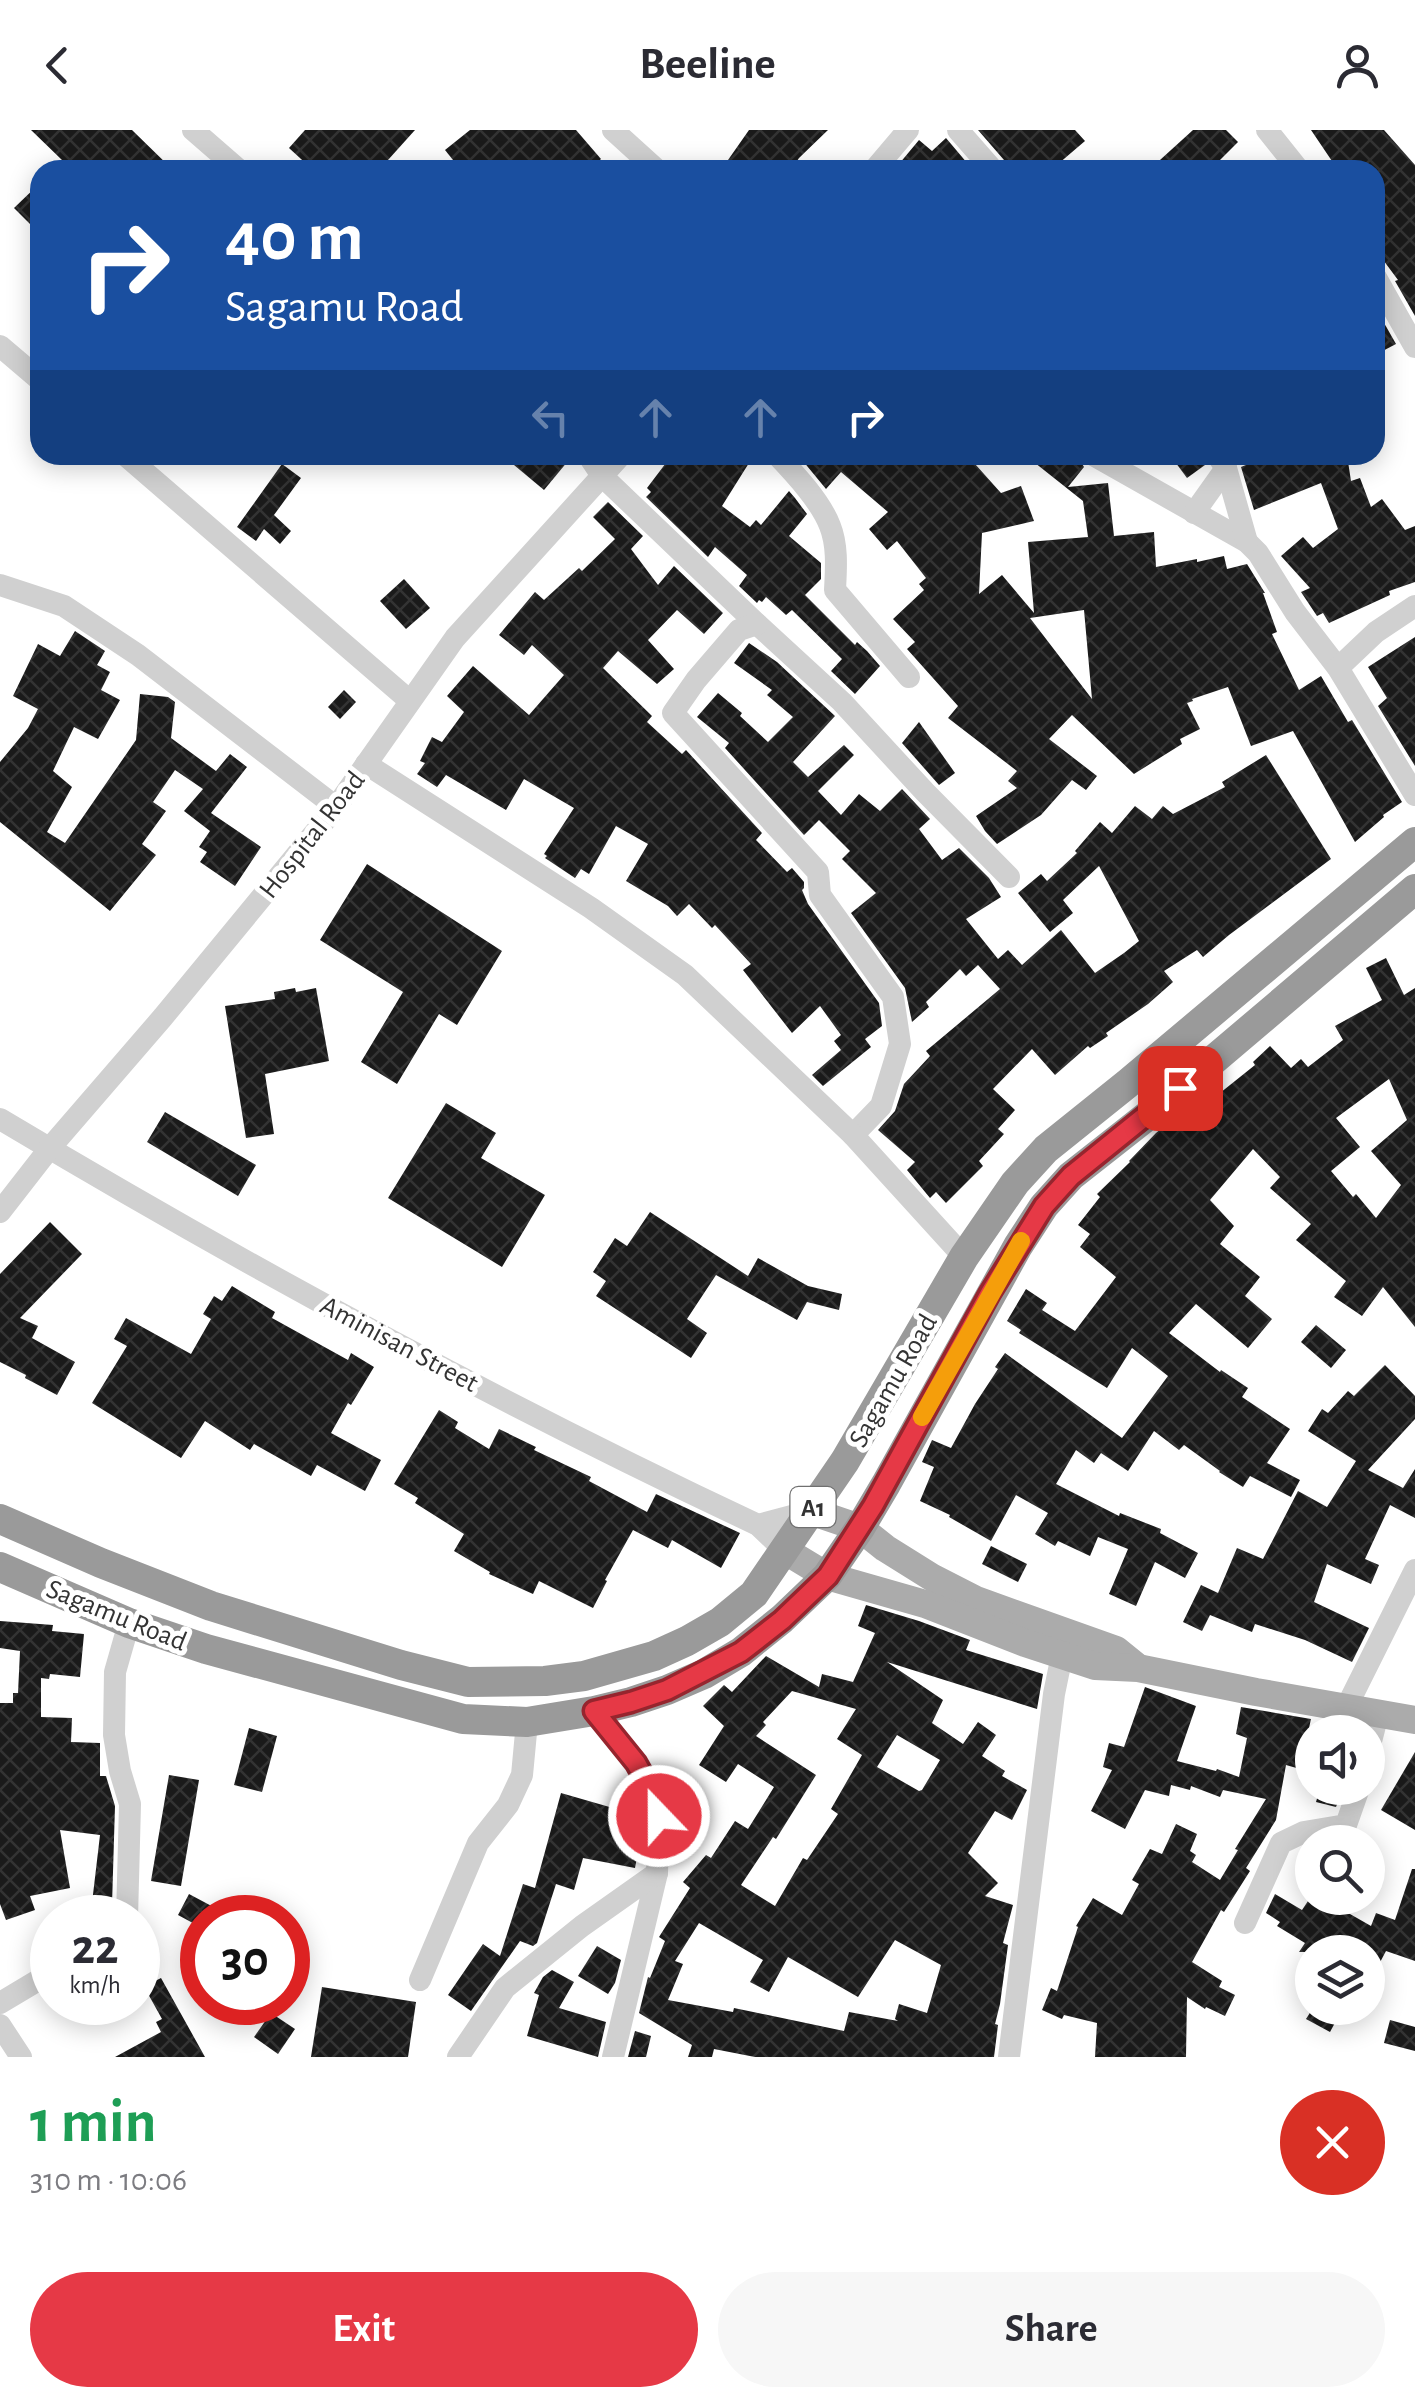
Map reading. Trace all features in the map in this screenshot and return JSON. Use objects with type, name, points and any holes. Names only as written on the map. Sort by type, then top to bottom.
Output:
[{"type":"highway","name":"Sagamu Road","points":[[0,1519],[211,1606],[468,1682],[527,1682],[584,1676],[654,1656],[687,1641],[754,1594],[846,1461],[964,1257],[1015,1184],[1046,1149],[1415,842]]},
{"type":"highway","name":"Sagamu Road","points":[[0,1566],[129,1623],[206,1649],[463,1718],[527,1722],[594,1711],[667,1690],[741,1652],[828,1576],[860,1528],[1000,1277],[1044,1206],[1071,1176],[1415,890]]},
{"type":"main road","points":[[810,1511],[860,1528],[932,1578],[976,1600],[1116,1650],[1138,1668]]},
{"type":"main road","points":[[784,1550],[828,1576],[924,1604],[1094,1666],[1138,1668],[1415,1720]]},
{"type":"street","points":[[193,130],[228,160]]},
{"type":"street","points":[[614,130],[646,160]]},
{"type":"street","points":[[882,160],[908,130]]},
{"type":"street","points":[[958,130],[984,160]]},
{"type":"street","points":[[1267,130],[1292,160]]},
{"type":"street","points":[[1385,294],[1415,347]]},
{"type":"street","points":[[2,351],[30,372]]},
{"type":"street","points":[[137,465],[410,701]]},
{"type":"street","points":[[595,465],[842,702],[1009,877]]},
{"type":"street","name":"Hospital Road","points":[[0,1212],[336,807],[455,638],[612,465]]},
{"type":"street","points":[[786,465],[804,484],[830,526],[836,590],[909,677]]},
{"type":"street","points":[[1110,465],[1247,542],[1258,552],[1295,612],[1338,668],[1415,795]]},
{"type":"street","points":[[1194,513],[1220,465]]},
{"type":"street","points":[[1223,465],[1247,542]]},
{"type":"street","points":[[0,585],[64,606],[138,656],[336,807]]},
{"type":"street","points":[[1338,668],[1376,632],[1415,606]]},
{"type":"street","points":[[757,624],[740,630],[696,680],[674,713],[818,872],[820,895],[893,997],[900,1044],[890,1080],[880,1106],[853,1135]]},
{"type":"street","points":[[366,764],[591,908],[685,975],[853,1135],[964,1257]]},
{"type":"street","name":"Aminisan Street","points":[[0,1119],[425,1358],[758,1524],[784,1550]]},
{"type":"street","points":[[758,1524],[810,1511]]},
{"type":"street","points":[[1346,1708],[1415,1570]]},
{"type":"street","points":[[128,1895],[130,1804],[114,1735],[115,1672],[129,1623]]},
{"type":"street","points":[[1009,2057],[1062,1655]]},
{"type":"street","points":[[594,1711],[636,1763],[659,1816],[657,1872],[614,2057]]},
{"type":"street","points":[[420,1980],[478,1843],[508,1805],[522,1775],[527,1722]]},
{"type":"street","points":[[1244,1923],[1281,1843],[1304,1832],[1346,1825],[1354,1805]]},
{"type":"street","points":[[458,2057],[504,1988],[657,1872]]},
{"type":"street","points":[[0,2003],[30,1985]]},
{"type":"street","points":[[0,2026],[21,2057]]},
{"type":"building","points":[[31,130],[132,130],[163,160],[62,160]]},
{"type":"building","points":[[305,130],[415,130],[388,160],[302,160],[289,148]]},
{"type":"building","points":[[470,130],[576,130],[601,159],[453,160],[445,150]]},
{"type":"building","points":[[749,130],[828,130],[798,160],[728,160]]},
{"type":"building","points":[[978,130],[1075,130],[1085,141],[1063,160],[1004,160]]},
{"type":"building","points":[[1193,130],[1226,130],[1238,142],[1220,160],[1160,160]]},
{"type":"building","points":[[1311,130],[1384,130],[1415,165],[1415,316],[1385,262],[1385,160],[1331,160]]},
{"type":"building","points":[[946,138],[965,160],[902,160],[919,140],[932,151]]},
{"type":"building","points":[[30,193],[30,224],[14,208]]},
{"type":"building","points":[[1385,325],[1396,344],[1385,350]]},
{"type":"building","points":[[281,465],[301,478],[274,515],[291,531],[280,544],[264,529],[256,541],[237,527]]},
{"type":"building","points":[[514,465],[565,465],[544,490]]},
{"type":"building","points":[[664,465],[748,465],[722,506],[750,527],[756,520],[761,525],[789,491],[807,514],[789,536],[821,563],[821,579],[805,595],[880,666],[855,694],[831,671],[842,659],[792,610],[786,615],[766,597],[757,603],[739,586],[747,575],[715,547],[708,557],[646,497],[651,492],[647,488]]},
{"type":"building","points":[[806,465],[976,465],[1001,493],[1021,486],[1034,521],[982,533],[979,594],[1002,575],[1034,613],[1028,542],[1088,537],[1083,501],[1038,465],[1083,465],[1068,487],[1108,483],[1114,536],[1154,532],[1156,567],[1224,556],[1227,569],[1247,564],[1265,593],[1277,632],[1272,634],[1299,690],[1321,676],[1402,802],[1355,842],[1293,731],[1251,746],[1228,687],[1187,703],[1200,729],[1180,739],[1182,744],[1134,774],[1072,715],[1049,739],[1097,776],[1086,790],[1072,780],[1041,815],[997,844],[976,816],[1017,788],[1008,781],[1017,771],[948,718],[958,706],[907,649],[915,642],[893,619],[924,590],[919,584],[926,578],[897,541],[887,550],[869,529],[888,512],[841,472],[826,489]],"holes":[[[1084,610],[1092,699],[1030,618]]]},
{"type":"building","points":[[1177,465],[1205,465],[1187,478]]},
{"type":"building","points":[[1349,465],[1351,481],[1360,478],[1371,507],[1382,499],[1405,530],[1415,526],[1415,582],[1389,591],[1390,595],[1329,623],[1323,613],[1317,616],[1301,592],[1310,588],[1281,556],[1303,537],[1313,548],[1338,529],[1321,483],[1254,510],[1241,467]]},
{"type":"building","points":[[608,502],[643,536],[631,549],[658,585],[674,566],[723,613],[704,634],[677,610],[648,640],[674,669],[657,684],[618,651],[603,668],[652,716],[647,722],[682,754],[686,750],[762,833],[756,840],[787,872],[792,868],[804,882],[802,890],[808,904],[879,1003],[882,1026],[865,1039],[871,1047],[823,1086],[812,1075],[841,1050],[834,1041],[841,1035],[820,1006],[792,1033],[743,970],[751,964],[715,925],[712,928],[689,904],[677,916],[668,906],[626,881],[648,844],[616,826],[589,874],[581,869],[575,878],[544,854],[574,808],[524,779],[506,810],[446,775],[437,787],[417,774],[425,763],[420,761],[432,737],[442,742],[464,712],[447,696],[473,666],[529,715],[564,675],[532,645],[524,655],[499,635],[535,592],[544,600],[615,539],[593,517]]},
{"type":"building","points":[[404,579],[430,608],[406,629],[380,601]]},
{"type":"building","points":[[75,631],[105,651],[97,665],[110,672],[101,690],[120,700],[98,739],[74,727],[53,771],[72,787],[47,832],[65,843],[136,740],[140,694],[168,697],[175,702],[171,738],[216,771],[230,754],[247,767],[211,813],[261,847],[235,886],[200,862],[207,852],[199,847],[210,831],[184,811],[203,789],[175,770],[153,802],[166,811],[142,844],[156,855],[110,911],[0,822],[0,762],[38,709],[13,696],[38,644],[60,656]]},
{"type":"building","points":[[1415,637],[1415,766],[1378,706],[1387,698],[1368,667]]},
{"type":"building","points":[[749,643],[777,662],[835,716],[793,762],[808,777],[844,745],[854,755],[818,791],[841,815],[859,794],[880,811],[902,789],[930,819],[919,829],[942,860],[959,848],[989,878],[1001,897],[966,919],[998,959],[1008,950],[1022,965],[1061,930],[1095,973],[1124,953],[1139,941],[1099,866],[1063,900],[1073,913],[1050,932],[1018,893],[1041,874],[1047,881],[1077,853],[1100,822],[1112,833],[1135,806],[1152,819],[1163,806],[1173,814],[1225,787],[1222,782],[1266,755],[1331,859],[1203,957],[1197,950],[1164,971],[1173,982],[1055,1075],[1032,1049],[993,1089],[1015,1110],[998,1129],[1004,1134],[979,1161],[983,1166],[946,1203],[936,1192],[930,1198],[907,1170],[915,1162],[878,1130],[895,1111],[904,1084],[930,1056],[926,1051],[1000,989],[978,965],[966,976],[960,969],[926,1002],[929,1007],[912,1022],[905,988],[851,913],[876,893],[842,859],[850,851],[819,820],[804,835],[725,748],[729,743],[697,717],[718,693],[768,742],[793,717],[767,695],[772,690],[734,663]]},
{"type":"building","points":[[344,690],[356,702],[340,719],[328,707]]},
{"type":"building","points":[[919,722],[955,773],[939,785],[902,743]]},
{"type":"building","points":[[367,864],[502,951],[457,1025],[439,1014],[397,1084],[361,1062],[403,992],[320,940]]},
{"type":"building","points":[[1386,958],[1404,995],[1415,988],[1415,1327],[1383,1287],[1362,1316],[1334,1297],[1346,1281],[1296,1240],[1311,1224],[1270,1188],[1280,1177],[1253,1149],[1210,1200],[1234,1226],[1220,1244],[1260,1277],[1245,1296],[1272,1319],[1248,1348],[1196,1304],[1169,1333],[1248,1388],[1242,1397],[1290,1429],[1267,1463],[1300,1480],[1291,1497],[1250,1476],[1243,1487],[1184,1445],[1179,1450],[1154,1431],[1128,1471],[1101,1453],[1094,1463],[1076,1450],[1056,1484],[1119,1516],[1120,1513],[1161,1529],[1160,1533],[1198,1553],[1185,1578],[1155,1562],[1136,1606],[1109,1594],[1128,1549],[1098,1537],[1090,1556],[1058,1541],[1055,1546],[1035,1534],[1048,1513],[1016,1495],[991,1541],[920,1501],[934,1467],[922,1462],[932,1440],[951,1448],[1005,1353],[1122,1438],[1168,1376],[1132,1348],[1107,1388],[1019,1333],[1021,1330],[1007,1321],[1026,1289],[1047,1303],[1042,1310],[1075,1331],[1116,1277],[1080,1247],[1090,1234],[1078,1225],[1100,1197],[1097,1194],[1156,1133],[1196,1100],[1201,1106],[1220,1093],[1255,1065],[1253,1062],[1270,1046],[1291,1068],[1301,1059],[1308,1067],[1343,1040],[1335,1026],[1382,1000],[1366,968]],"holes":[[[1389,1079],[1407,1120],[1371,1151],[1401,1185],[1376,1218],[1331,1171],[1360,1147],[1336,1118]]]},
{"type":"building","points":[[295,988],[296,992],[316,988],[329,1061],[265,1074],[274,1134],[246,1138],[225,1006],[275,999],[274,992]]},
{"type":"building","points":[[446,1103],[496,1133],[481,1158],[545,1195],[502,1267],[388,1198]]},
{"type":"building","points":[[165,1112],[256,1165],[238,1196],[147,1142]]},
{"type":"building","points":[[650,1212],[748,1276],[758,1258],[808,1286],[842,1294],[839,1310],[807,1302],[797,1320],[716,1275],[687,1319],[707,1333],[691,1358],[596,1296],[606,1281],[593,1272],[615,1238],[627,1246]]},
{"type":"building","points":[[50,1222],[82,1254],[20,1318],[38,1326],[32,1338],[75,1362],[57,1395],[0,1362],[0,1274]]},
{"type":"building","points":[[232,1286],[275,1312],[272,1318],[348,1360],[351,1353],[374,1367],[331,1433],[381,1460],[365,1491],[317,1465],[311,1476],[254,1444],[250,1450],[205,1421],[181,1458],[92,1403],[127,1346],[114,1339],[126,1318],[191,1354],[211,1319],[203,1314],[214,1296],[222,1301]]},
{"type":"building","points":[[1316,1325],[1346,1350],[1331,1368],[1301,1342]]},
{"type":"building","points":[[1385,1365],[1415,1396],[1415,1419],[1368,1470],[1403,1488],[1415,1469],[1415,1518],[1390,1505],[1365,1559],[1379,1565],[1371,1584],[1327,1564],[1314,1602],[1369,1628],[1352,1662],[1305,1640],[1255,1624],[1252,1632],[1210,1615],[1202,1631],[1183,1622],[1201,1585],[1218,1593],[1237,1548],[1263,1559],[1298,1491],[1327,1507],[1356,1461],[1308,1431],[1322,1409],[1328,1413],[1348,1391],[1354,1396]]},
{"type":"building","points":[[439,1410],[458,1422],[455,1428],[489,1449],[499,1429],[591,1477],[589,1481],[647,1512],[656,1494],[740,1533],[721,1568],[672,1540],[668,1548],[633,1530],[593,1608],[539,1581],[533,1594],[489,1574],[454,1551],[464,1534],[415,1503],[418,1498],[394,1484]]},
{"type":"building","points":[[991,1546],[1027,1564],[1018,1582],[982,1564]]},
{"type":"building","points":[[866,1605],[970,1640],[966,1650],[1043,1674],[1037,1709],[887,1662],[943,1700],[932,1723],[963,1744],[978,1722],[996,1735],[982,1756],[1005,1771],[1002,1776],[1027,1790],[1012,1820],[995,1811],[968,1853],[998,1883],[985,1896],[1013,1905],[1003,1943],[1008,1945],[995,2024],[998,2025],[994,2057],[755,2057],[714,2049],[712,2057],[688,2057],[692,2045],[639,2013],[648,1977],[665,1941],[659,1937],[690,1888],[683,1882],[706,1855],[711,1858],[735,1821],[748,1829],[774,1787],[738,1764],[726,1782],[699,1765],[724,1726],[703,1706],[724,1685],[732,1692],[766,1656],[819,1687],[822,1674],[853,1682],[875,1633],[858,1626]],"holes":[[[792,1691],[856,1709],[837,1739],[862,1755],[831,1809],[838,1814],[807,1860],[803,1858],[775,1906],[741,1885],[773,1837],[776,1839],[816,1775],[756,1736],[766,1725],[763,1722]],[[897,1735],[940,1760],[922,1790],[877,1767]],[[699,1923],[763,1960],[750,1982],[769,1992],[788,1957],[858,1997],[895,1940],[941,1965],[927,2013],[899,2004],[895,2019],[898,2021],[849,2012],[844,2031],[734,2008],[733,2012],[668,2000],[683,1964],[675,1961]]]},
{"type":"building","points":[[0,1621],[53,1625],[52,1631],[84,1634],[80,1677],[50,1674],[49,1679],[41,1678],[41,1717],[72,1718],[71,1742],[100,1743],[100,1776],[106,1776],[115,1806],[112,1895],[93,1895],[100,1835],[60,1830],[70,1888],[30,1895],[30,1912],[6,1920],[0,1904],[0,1703],[13,1703],[13,1693],[18,1693],[20,1651],[0,1648]]},
{"type":"building","points":[[1145,1687],[1196,1706],[1177,1761],[1239,1777],[1247,1738],[1236,1734],[1241,1707],[1295,1716],[1295,1768],[1286,1765],[1276,1820],[1246,1868],[1250,1871],[1224,1912],[1221,1910],[1192,1962],[1222,1981],[1219,1987],[1235,1995],[1225,2016],[1187,1997],[1186,2057],[1095,2057],[1097,2023],[1064,2015],[1062,2019],[1042,2010],[1051,1988],[1057,1991],[1076,1926],[1093,1898],[1122,1915],[1139,1884],[1132,1880],[1150,1849],[1162,1854],[1176,1824],[1197,1834],[1190,1851],[1196,1855],[1192,1862],[1220,1880],[1266,1799],[1223,1790],[1220,1797],[1191,1786],[1190,1790],[1171,1785],[1169,1796],[1145,1790],[1125,1829],[1091,1811],[1112,1770],[1103,1767],[1109,1743],[1124,1747]]},
{"type":"building","points":[[249,1728],[277,1736],[262,1792],[234,1785]]},
{"type":"building","points":[[1415,1752],[1415,1830],[1381,1810]]},
{"type":"building","points":[[169,1775],[199,1780],[181,1886],[151,1881]]},
{"type":"building","points":[[617,1789],[636,1792],[644,1819],[635,1868],[583,1858],[574,1890],[556,1884],[537,1943],[533,1946],[520,1941],[471,2011],[448,1995],[483,1944],[500,1956],[523,1884],[535,1888],[561,1793],[613,1808]]},
{"type":"building","points":[[1415,1869],[1415,1961],[1385,1953],[1385,1935],[1295,1937],[1277,1926],[1280,1922],[1266,1913],[1275,1894],[1295,1906],[1295,1915],[1352,1915],[1371,1926],[1375,1915],[1395,1920]]},
{"type":"building","points":[[597,1946],[621,1960],[608,1994],[578,1976]]},
{"type":"building","points":[[552,1970],[574,1982],[559,2008],[606,2022],[598,2057],[527,2036],[539,1995],[534,1993]]},
{"type":"building","points":[[160,1978],[180,2012],[180,2025],[187,2025],[205,2057],[115,2057],[161,2032],[158,2025],[162,2019]]},
{"type":"building","points":[[322,1987],[416,2002],[408,2057],[311,2057]]},
{"type":"building","points":[[1390,2020],[1415,2027],[1415,2051],[1384,2043]]},
{"type":"building","points":[[262,2025],[289,2025],[295,2029],[278,2054],[254,2037]]},
{"type":"building","points":[[635,2031],[651,2036],[646,2057],[628,2057]]},
{"type":"slow traffic","points":[[922,1417],[1021,1241]]},
{"type":"route","points":[[659,1816],[636,1763],[594,1711],[667,1690],[704,1674],[782,1620],[828,1576],[873,1506],[990,1293],[1044,1206],[1071,1176],[1180,1088]]}]
